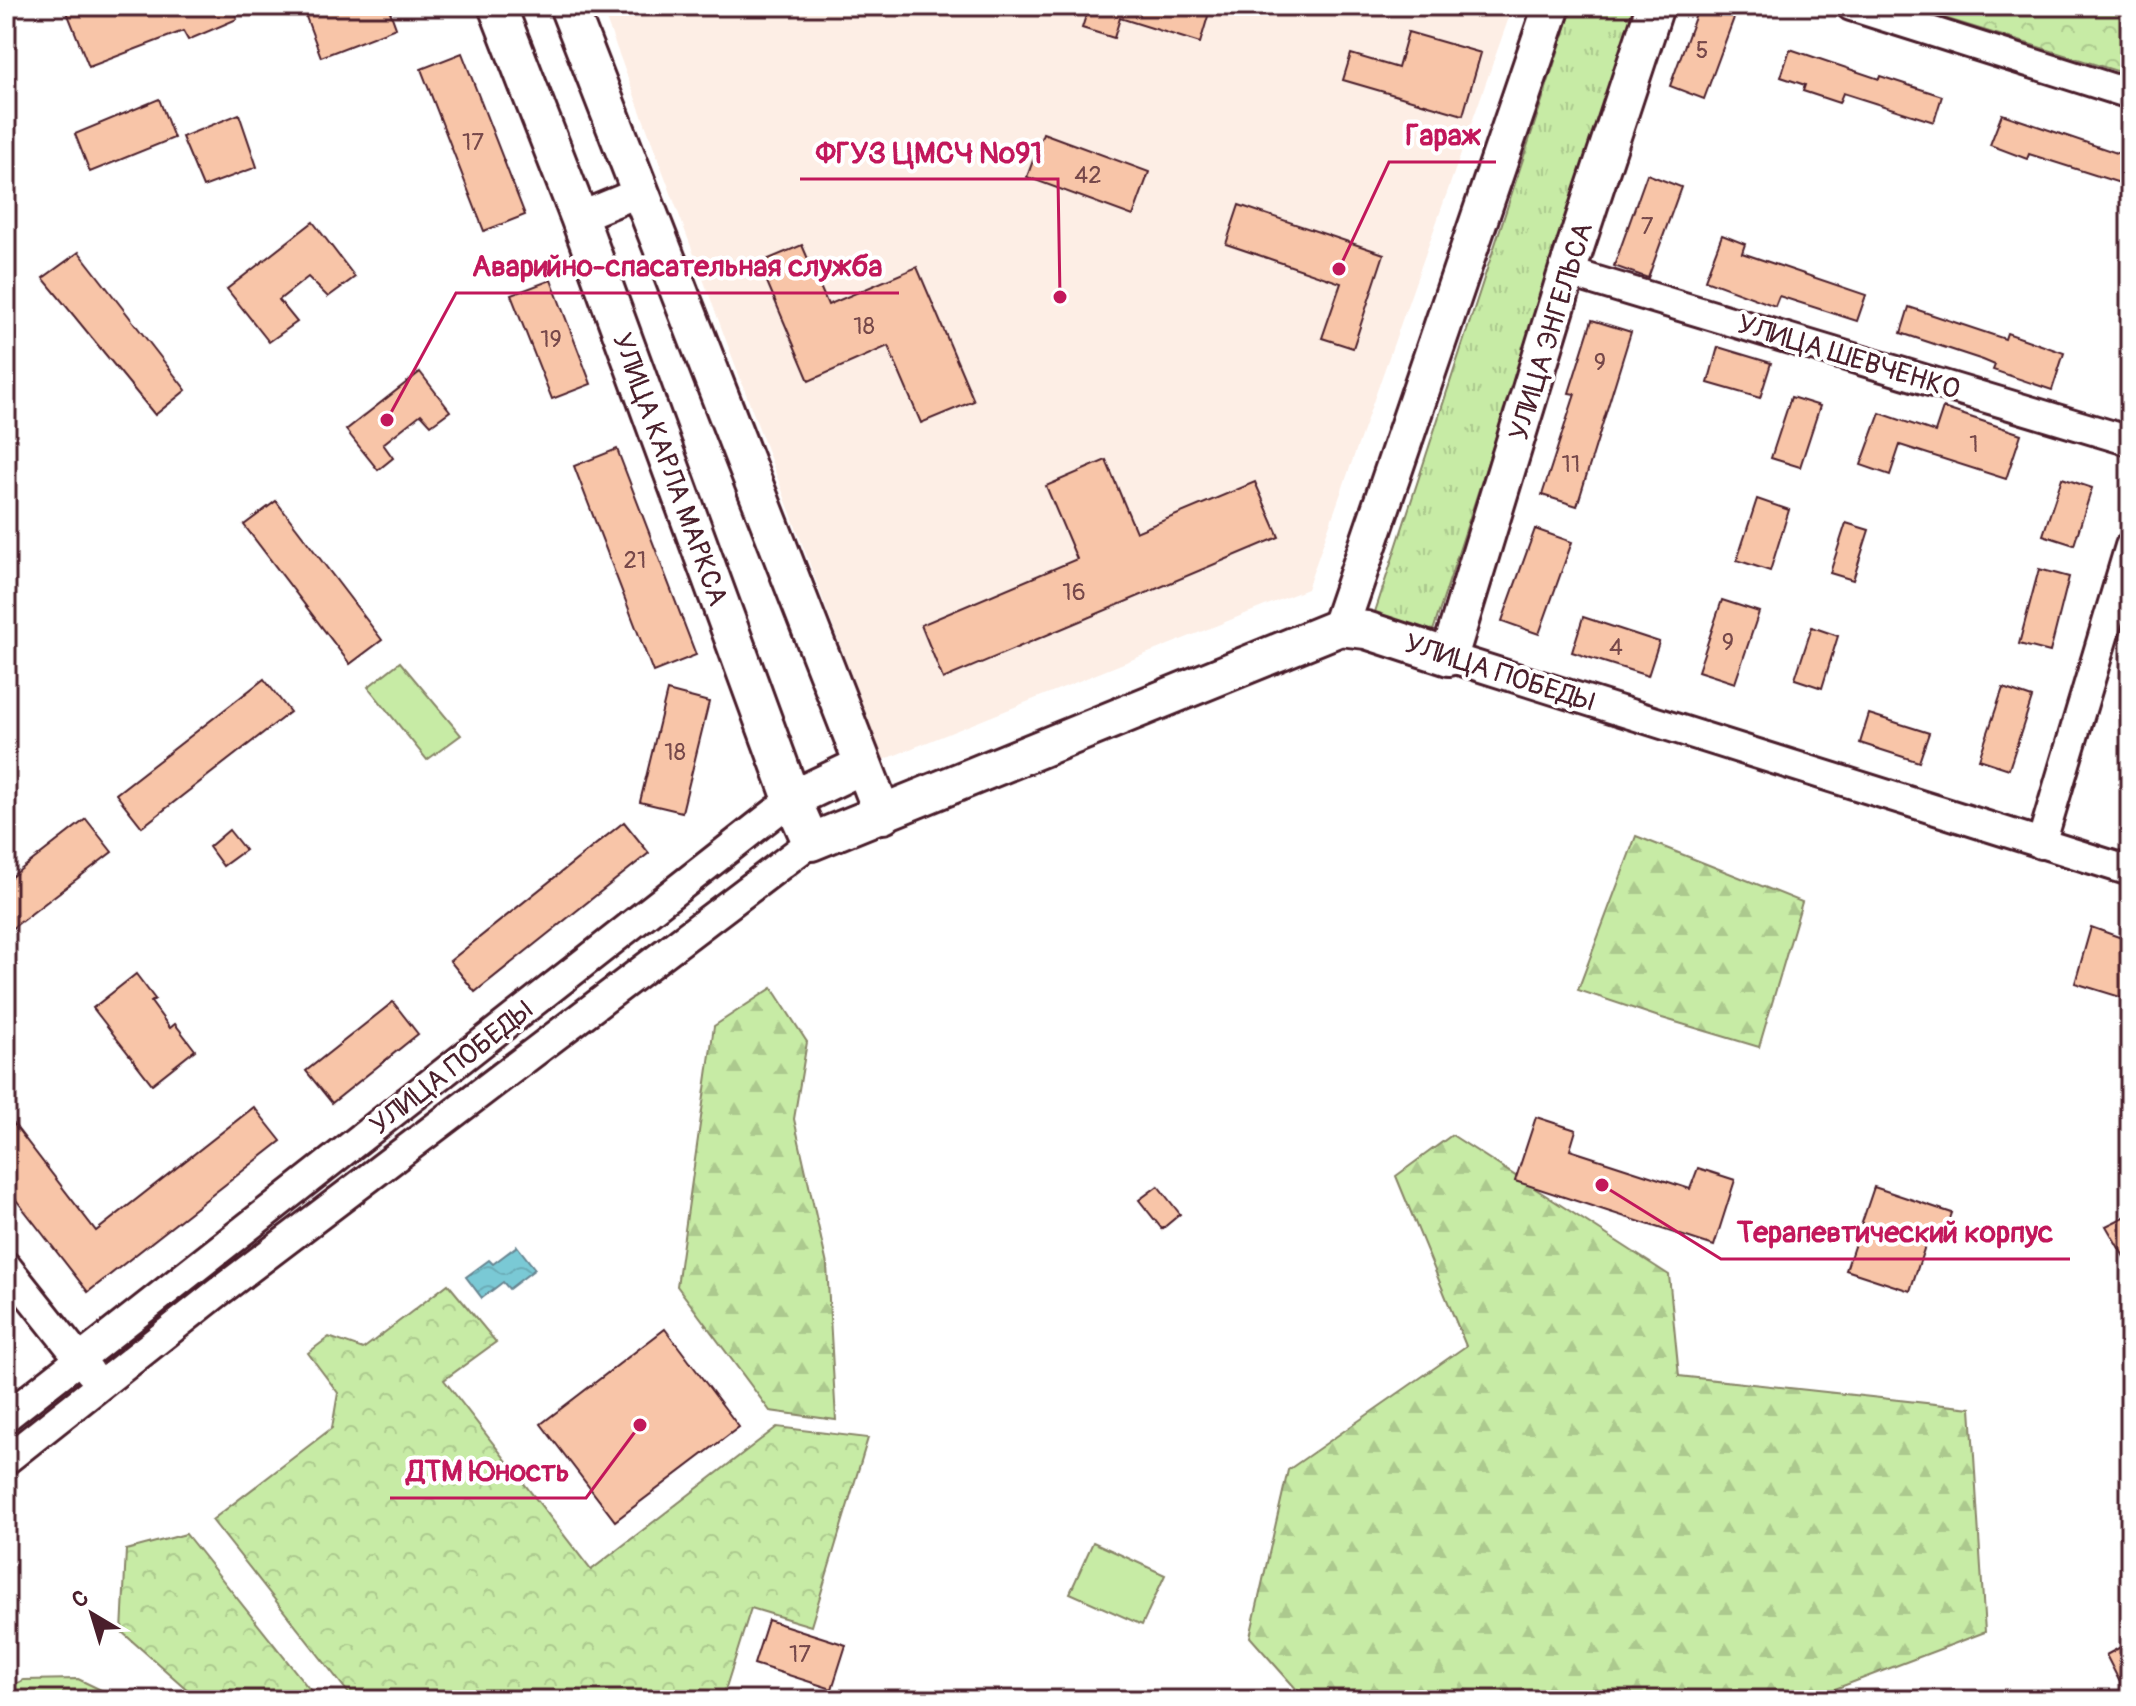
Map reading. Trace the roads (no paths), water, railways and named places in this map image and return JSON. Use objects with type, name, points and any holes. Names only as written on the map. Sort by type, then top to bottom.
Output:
[{"type":"main road","name":"УЛИЦА КАРЛА МАРКСА","points":[[497,6],[579,217],[792,799],[811,842]]},
{"type":"main road","points":[[568,6],[883,815]]},
{"type":"main road","points":[[1340,627],[1552,6]]},
{"type":"main road","name":"УЛИЦА ЭНГЕЛЬСА","points":[[1449,657],[1567,272],[1655,6]]},
{"type":"main road","name":"УЛИЦА ПОБЕДЫ","points":[[811,842],[1340,627],[1366,630],[1449,657]]},
{"type":"main road","name":"УЛИЦА ПОБЕДЫ","points":[[792,799],[863,765]]},
{"type":"street","points":[[1851,6],[2130,94]]},
{"type":"street","points":[[579,217],[640,192]]},
{"type":"street","name":"УЛИЦА ШЕВЧЕНКО","points":[[1567,272],[2130,441]]},
{"type":"street","points":[[2041,844],[2130,546]]},
{"type":"street","name":"УЛИЦА ПОБЕДЫ","points":[[1449,657],[2130,871]]},
{"type":"street","name":"УЛИЦА ПОБЕДЫ","points":[[6,1417],[792,799]]},
{"type":"street","name":"УЛИЦА ПОБЕДЫ","points":[[6,1460],[217,1293],[811,842]]},
{"type":"street","points":[[6,1266],[101,1387]]},
{"type":"water","points":[[517,1246],[535,1269],[509,1289],[503,1282],[482,1298],[466,1277],[489,1260],[493,1264]]},
{"type":"place","name":"Гараж","points":[[1339,269]]},
{"type":"place","name":"ФГУЗ ЦМСЧ №91","points":[[1060,297]]},
{"type":"place","name":"Аварийно-спасательная служба","points":[[387,420]]},
{"type":"place","name":"Терапевтический корпус","points":[[1602,1185]]},
{"type":"place","name":"ДТМ Юность","points":[[640,1425]]}]
